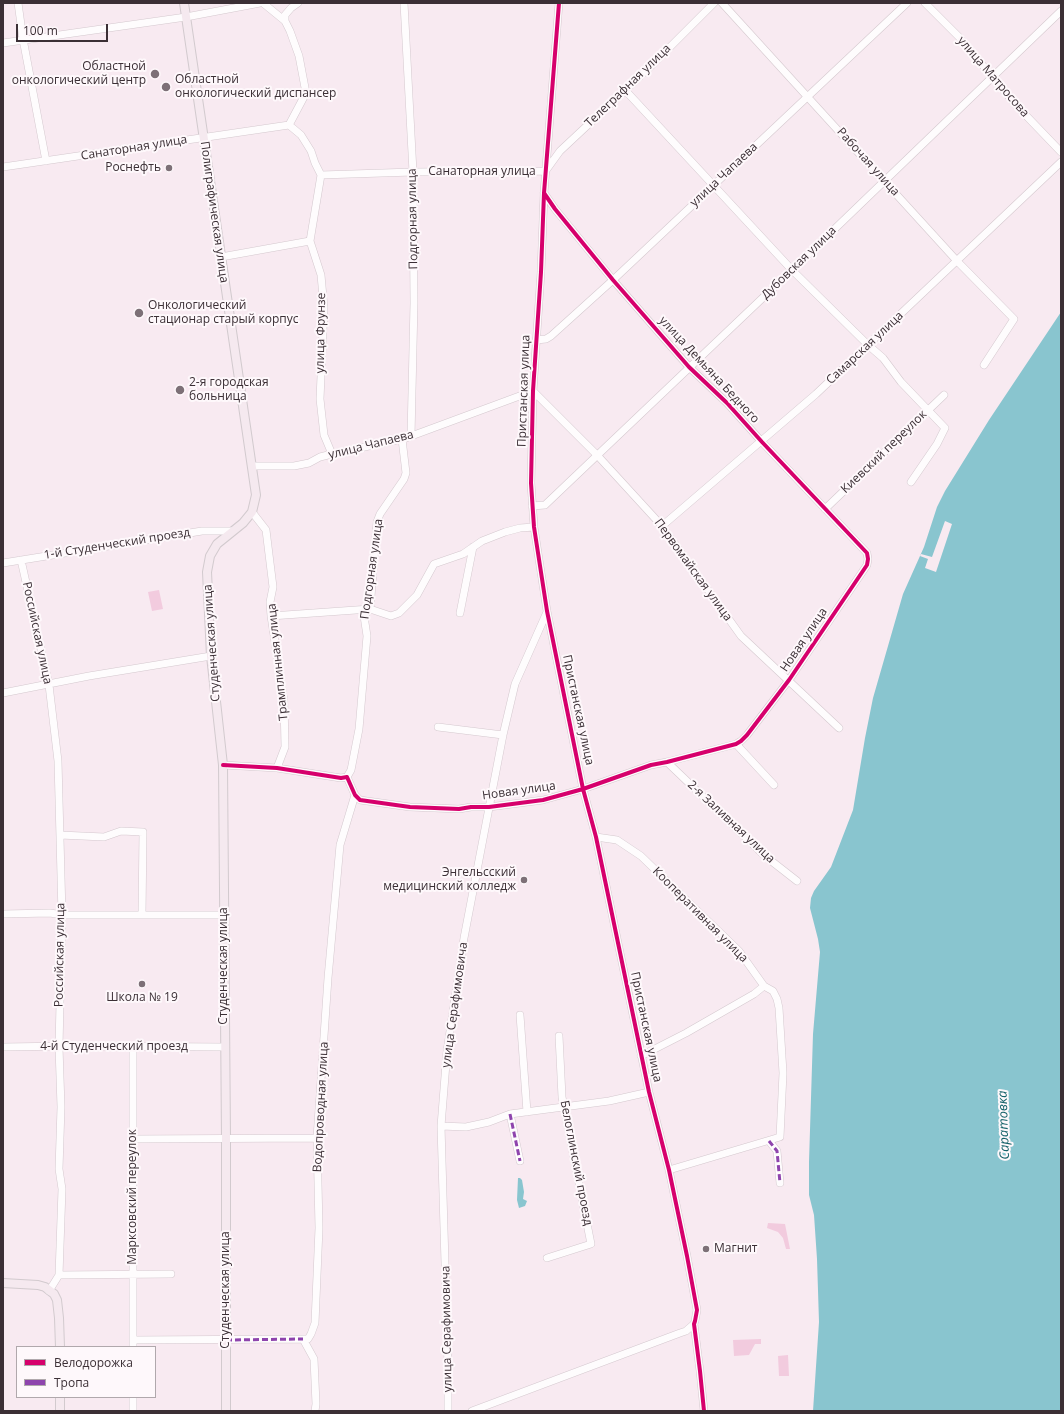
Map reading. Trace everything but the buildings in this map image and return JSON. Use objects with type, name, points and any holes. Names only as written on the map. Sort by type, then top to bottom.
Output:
[{"type":"main road","name":"Полиграфическая улица","points":[[184,3],[256,495],[252,512]]},
{"type":"main road","points":[[232,531],[243,523],[252,512]]},
{"type":"main road","name":"Студенческая улица","points":[[226,1411],[226,1139],[223,765],[212,656],[207,572],[210,556],[217,544],[232,531]]},
{"type":"main road","points":[[3,1283],[38,1285],[50,1290],[57,1300],[60,1318],[60,1346]]},
{"type":"main road","points":[[60,1398],[60,1411]]},
{"type":"street","points":[[18,3],[23,39],[46,161]]},
{"type":"street","points":[[3,43],[186,17],[261,3],[285,21],[300,56],[306,93],[289,125],[301,135],[311,151],[321,175]]},
{"type":"street","points":[[285,21],[285,15],[298,3]]},
{"type":"street","name":"Подгорная улица","points":[[404,3],[412,172],[414,303],[411,436]]},
{"type":"street","name":"Пристанская улица","points":[[559,3],[544,193],[542,272],[532,391],[531,483],[534,527],[547,611],[583,789],[596,837],[649,1092],[680,1218],[696,1304],[697,1314],[694,1324],[704,1411]]},
{"type":"street","name":"Телеграфная улица","points":[[546,171],[552,160],[560,151],[714,3]]},
{"type":"street","name":"Рабочая улица","points":[[722,3],[957,261],[1014,319],[984,364]]},
{"type":"street","name":"улица Чапаева","points":[[536,340],[546,339],[551,336],[613,280],[907,3]]},
{"type":"street","name":"улица Матросова","points":[[925,3],[960,37],[1014,104],[1061,152]]},
{"type":"street","name":"Дубовская улица","points":[[532,506],[545,505],[1061,11]]},
{"type":"street","points":[[625,90],[714,184],[792,270],[883,358],[902,382],[929,409],[945,428],[937,444],[911,482]]},
{"type":"street","name":"Санаторная улица","points":[[3,168],[289,125]]},
{"type":"street","name":"Самарская улица","points":[[662,526],[762,442],[816,394],[1061,162]]},
{"type":"street","name":"Санаторная улица","points":[[321,175],[412,172],[546,171]]},
{"type":"street","name":"улица Фрунзе","points":[[321,175],[310,241],[321,275],[324,308],[320,399],[324,435],[332,454]]},
{"type":"street","name":"улица Демьяна Бедного","points":[[544,193],[555,209],[613,280],[689,367],[727,403],[825,510],[867,553]]},
{"type":"street","points":[[221,257],[310,241]]},
{"type":"street","name":"улица Чапаева","points":[[252,466],[294,466],[309,463],[320,457],[332,454],[402,439],[532,391]]},
{"type":"street","name":"Первомайская улица","points":[[532,391],[597,455],[662,526],[741,636],[839,728]]},
{"type":"street","name":"Киевский переулок","points":[[825,510],[944,396]]},
{"type":"street","name":"Подгорная улица","points":[[347,777],[350,770],[358,729],[367,636],[364,616],[370,609],[377,522],[380,514],[404,479],[406,473],[402,439]]},
{"type":"street","name":"Трамплинная улица","points":[[252,512],[266,530],[273,587],[270,602],[271,616],[284,701],[285,747],[277,768]]},
{"type":"street","points":[[271,616],[370,609],[391,616],[399,613],[417,595],[434,564],[463,554],[482,541],[505,532],[534,527]]},
{"type":"street","name":"1-й Студенческий проезд","points":[[3,562],[202,531],[232,531]]},
{"type":"street","points":[[460,612],[473,547]]},
{"type":"street","name":"Новая улица","points":[[355,795],[360,800],[410,807],[459,809],[489,807],[543,800],[583,789],[651,764],[667,762],[736,744],[747,735],[789,680],[867,565],[867,553]]},
{"type":"street","name":"Российская улица","points":[[21,560],[49,685],[58,761],[62,915],[59,1047],[61,1107],[60,1169],[62,1189],[59,1275],[50,1290]]},
{"type":"street","name":"улица Серафимовича","points":[[448,1411],[441,1126],[447,1050],[455,994],[503,735],[516,684],[547,611]]},
{"type":"street","points":[[3,693],[89,676],[212,656]]},
{"type":"street","points":[[438,727],[503,735]]},
{"type":"street","points":[[736,744],[774,785]]},
{"type":"street","name":"2-я Заливная улица","points":[[667,762],[766,856],[797,881]]},
{"type":"street","points":[[223,765],[277,768],[340,778],[347,777],[355,795]]},
{"type":"street","name":"Водопроводная улица","points":[[303,1339],[308,1339],[315,1323],[318,1228],[317,1138],[328,978],[340,845],[355,795]]},
{"type":"street","points":[[60,834],[104,837],[121,831],[143,832],[142,916]]},
{"type":"street","name":"Кооперативная улица","points":[[596,837],[617,840],[641,856],[739,951],[764,986],[773,991],[779,1008],[783,1072],[780,1137],[769,1141]]},
{"type":"street","points":[[3,914],[50,913],[62,915],[224,916]]},
{"type":"street","points":[[641,1056],[686,1033],[754,994],[764,986]]},
{"type":"street","points":[[520,1015],[527,1112]]},
{"type":"street","name":"Белоглинский проезд","points":[[547,1258],[591,1244],[562,1097],[559,1036]]},
{"type":"street","name":"4-й Студенческий проезд","points":[[3,1047],[225,1047]]},
{"type":"street","name":"Марксовский переулок","points":[[132,1047],[133,1343]]},
{"type":"street","points":[[441,1126],[466,1127],[489,1122],[510,1114],[565,1108],[609,1101],[649,1092]]},
{"type":"street","points":[[510,1114],[520,1161]]},
{"type":"street","points":[[132,1139],[317,1138]]},
{"type":"street","points":[[669,1170],[769,1141],[777,1151],[780,1183]]},
{"type":"street","points":[[59,1275],[171,1274]]},
{"type":"street","points":[[472,1411],[686,1331],[694,1324]]},
{"type":"street","points":[[133,1343],[303,1339],[314,1359],[315,1411]]},
{"type":"street","points":[[133,1398],[133,1411]]},
{"type":"shaded area","points":[[159,590],[163,609],[152,611],[148,592]]},
{"type":"shaded area","points":[[768,1223],[785,1224],[790,1249],[786,1249],[783,1238],[778,1232],[767,1228]]},
{"type":"shaded area","points":[[761,1339],[761,1344],[755,1344],[749,1355],[734,1356],[733,1340]]},
{"type":"shaded area","points":[[788,1355],[789,1376],[779,1376],[778,1356]]},
{"type":"water","name":"Саратовка","points":[[1061,312],[1061,1411],[813,1411],[819,1322],[814,1215],[809,1195],[809,1162],[813,1034],[820,952],[810,908],[811,898],[814,891],[831,867],[853,810],[873,698],[903,594],[924,547],[937,507],[945,491],[989,420]]},
{"type":"water","points":[[518,1178],[522,1180],[524,1192],[523,1199],[527,1201],[525,1206],[519,1208],[517,1200]]},
{"type":"pier","points":[[945,521],[952,524],[936,572],[925,568],[928,559],[920,556],[921,554],[932,557]]},
{"type":"marked path","points":[[510,1114],[520,1161]]},
{"type":"marked path","points":[[769,1141],[777,1151],[780,1183]]},
{"type":"marked path","points":[[226,1340],[303,1339]]},
{"type":"cycle path","points":[[559,3],[544,193],[541,272],[533,391],[531,483],[534,527],[547,611],[583,789],[596,837],[649,1092],[669,1170],[687,1256],[697,1310],[694,1324],[704,1411]]},
{"type":"cycle path","points":[[223,765],[277,768],[341,778],[347,777],[355,795],[360,800],[410,807],[459,809],[489,807],[543,800],[583,789],[651,765],[736,744],[747,735],[789,680],[867,565],[867,553],[727,403],[689,367],[613,280],[555,209],[544,193]]},
{"type":"place","name":"Областной онкологический центр","points":[[155,74]]},
{"type":"place","name":"Областной онкологический диспансер","points":[[166,87]]},
{"type":"place","name":"Роснефть","points":[[169,168]]},
{"type":"place","name":"Онкологический стационар старый корпус","points":[[139,313]]},
{"type":"place","name":"2-я городская больница","points":[[180,390]]},
{"type":"place","name":"Энгельсский медицинский колледж","points":[[524,880]]},
{"type":"place","name":"Школа № 19","points":[[142,984]]},
{"type":"place","name":"Магнит","points":[[706,1249]]}]
